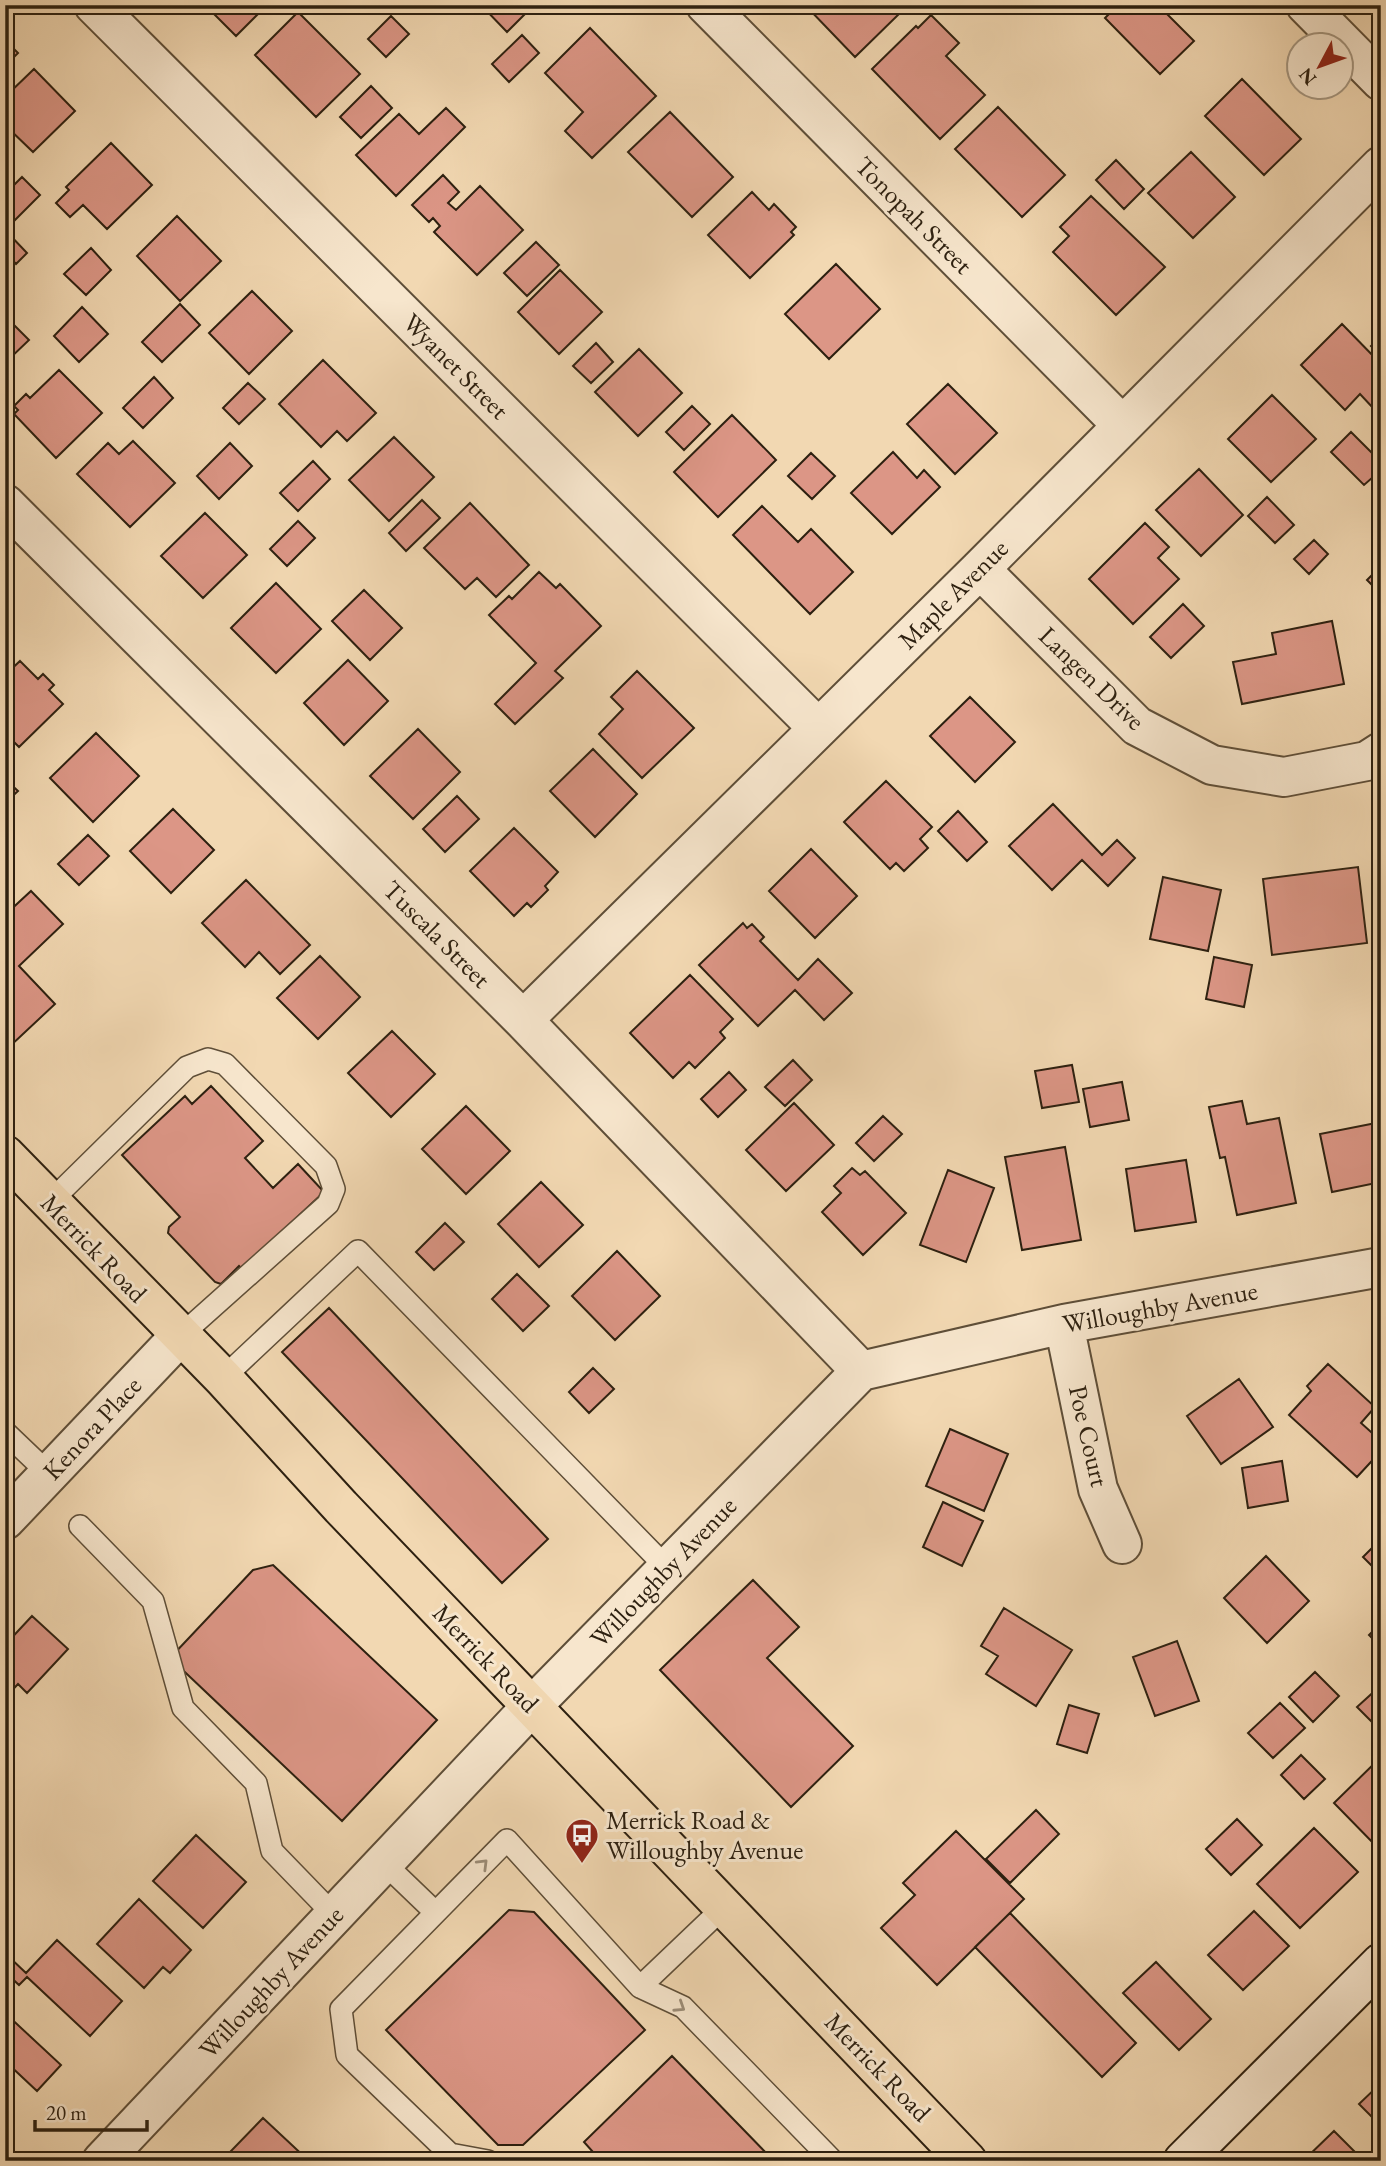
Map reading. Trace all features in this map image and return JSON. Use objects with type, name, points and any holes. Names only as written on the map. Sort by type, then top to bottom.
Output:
[{"type":"main road","name":"Merrick Road","points":[[5,1155],[179,1336],[223,1378],[967,2161]]},
{"type":"street","name":"Wyanet Street","points":[[94,5],[818,727]]},
{"type":"street","name":"Tonopah Street","points":[[706,5],[1122,425]]},
{"type":"street","points":[[1306,5],[1381,81]]},
{"type":"street","name":"Maple Avenue","points":[[523,1020],[980,569],[1381,166]]},
{"type":"street","name":"Tuscala Street","points":[[5,504],[523,1020],[861,1371]]},
{"type":"street","name":"Langen Drive","points":[[980,569],[1138,726],[1212,765],[1284,777],[1367,761],[1381,752]]},
{"type":"street","name":"Willoughby Avenue","points":[[102,2161],[532,1706],[861,1371],[1064,1324],[1381,1267]]},
{"type":"street","name":"Poe Court","points":[[1064,1324],[1098,1489],[1122,1544]]},
{"type":"street","name":"Kenora Place","points":[[5,1520],[179,1336]]},
{"type":"street","points":[[1183,2161],[1381,1963]]},
{"type":"lane","points":[[50,1202],[187,1067],[208,1059],[225,1064],[326,1166],[334,1189],[328,1204],[179,1336]]},
{"type":"lane","points":[[223,1378],[358,1251],[667,1567]]},
{"type":"lane","points":[[5,1432],[49,1474]]},
{"type":"lane","points":[[80,1526],[153,1601],[183,1709],[256,1783],[272,1851],[334,1915]]},
{"type":"lane","points":[[488,2161],[450,2154],[347,2055],[341,2009],[507,1840],[640,1987],[683,2007],[833,2161]]},
{"type":"lane","points":[[384,1863],[435,1912]]},
{"type":"lane","points":[[640,1987],[725,1906]]},
{"type":"building","points":[[205,5],[267,5],[236,36]]},
{"type":"building","points":[[481,5],[534,5],[507,32]]},
{"type":"building","points":[[805,5],[892,5],[900,13],[855,57]]},
{"type":"building","points":[[1118,5],[1158,5],[1194,41],[1160,74],[1105,18]]},
{"type":"building","points":[[298,12],[360,74],[316,117],[255,55]]},
{"type":"building","points":[[931,15],[959,43],[946,56],[985,95],[940,139],[872,69]]},
{"type":"building","points":[[391,16],[409,34],[386,57],[368,39]]},
{"type":"building","points":[[590,28],[656,96],[592,158],[565,131],[583,112],[545,73]]},
{"type":"building","points":[[522,35],[539,53],[509,82],[492,64]]},
{"type":"building","points":[[5,40],[18,53],[5,66]]},
{"type":"building","points":[[34,69],[75,111],[33,152],[5,125],[5,97]]},
{"type":"building","points":[[1242,79],[1301,139],[1264,175],[1205,116]]},
{"type":"building","points":[[371,86],[392,108],[361,138],[340,117]]},
{"type":"building","points":[[998,107],[1065,175],[1022,217],[955,149]]},
{"type":"building","points":[[446,108],[465,127],[396,196],[356,155],[399,114],[419,134]]},
{"type":"building","points":[[670,112],[733,177],[692,217],[628,152]]},
{"type":"building","points":[[111,143],[152,185],[107,229],[83,205],[70,217],[56,203],[69,190],[66,187]]},
{"type":"building","points":[[1191,152],[1235,197],[1193,238],[1148,193]]},
{"type":"building","points":[[1116,160],[1144,189],[1124,209],[1096,180]]},
{"type":"building","points":[[443,175],[459,192],[448,203],[456,210],[480,186],[523,230],[477,275],[434,232],[440,226],[433,218],[429,222],[412,205]]},
{"type":"building","points":[[22,177],[40,195],[12,223],[5,216],[5,194]]},
{"type":"building","points":[[752,192],[769,210],[774,204],[796,227],[791,232],[794,235],[750,278],[708,235]]},
{"type":"building","points":[[1091,196],[1165,267],[1116,315],[1053,252],[1069,236],[1060,227]]},
{"type":"building","points":[[177,216],[221,261],[180,301],[137,256]]},
{"type":"building","points":[[7,232],[27,253],[16,264],[5,252]]},
{"type":"building","points":[[536,242],[559,265],[527,296],[504,273]]},
{"type":"building","points":[[91,248],[111,270],[86,295],[64,274]]},
{"type":"building","points":[[836,264],[880,309],[829,359],[785,314]]},
{"type":"building","points":[[560,270],[602,312],[559,354],[518,312]]},
{"type":"building","points":[[252,291],[292,331],[249,374],[209,333]]},
{"type":"building","points":[[180,304],[200,325],[162,362],[142,342]]},
{"type":"building","points":[[82,307],[108,334],[79,362],[54,336]]},
{"type":"building","points":[[5,316],[29,340],[5,363]]},
{"type":"building","points":[[1342,324],[1381,364],[1381,402],[1374,409],[1360,394],[1345,410],[1301,365]]},
{"type":"building","points":[[1381,337],[1381,356],[1371,346]]},
{"type":"building","points":[[596,343],[613,362],[591,383],[573,366]]},
{"type":"building","points":[[639,349],[682,393],[638,436],[595,392]]},
{"type":"building","points":[[323,360],[376,413],[347,441],[337,431],[321,447],[279,404]]},
{"type":"building","points":[[59,370],[102,413],[56,458],[14,414],[18,410],[14,406],[26,394],[30,398]]},
{"type":"building","points":[[154,377],[173,398],[143,428],[123,408]]},
{"type":"building","points":[[248,383],[265,399],[239,424],[223,408]]},
{"type":"building","points":[[948,384],[997,433],[955,474],[907,424]]},
{"type":"building","points":[[1272,395],[1316,439],[1271,482],[1228,439]]},
{"type":"building","points":[[692,406],[710,424],[684,450],[666,432]]},
{"type":"building","points":[[732,415],[776,460],[718,517],[674,472]]},
{"type":"building","points":[[1351,432],[1381,462],[1381,470],[1364,485],[1331,452]]},
{"type":"building","points":[[394,437],[434,477],[389,521],[349,480]]},
{"type":"building","points":[[133,441],[175,483],[130,527],[77,474],[108,443],[119,454]]},
{"type":"building","points":[[230,443],[252,466],[219,499],[197,476]]},
{"type":"building","points":[[893,452],[917,478],[924,470],[940,487],[892,534],[851,493]]},
{"type":"building","points":[[811,453],[835,476],[812,499],[788,476]]},
{"type":"building","points":[[313,461],[330,479],[298,511],[280,493]]},
{"type":"building","points":[[1199,469],[1243,515],[1201,556],[1156,510]]},
{"type":"building","points":[[1267,497],[1294,525],[1275,543],[1248,516]]},
{"type":"building","points":[[422,500],[440,518],[406,551],[389,533]]},
{"type":"building","points":[[470,503],[529,565],[496,597],[477,578],[465,589],[424,548]]},
{"type":"building","points":[[762,506],[798,542],[811,529],[853,572],[810,614],[733,535]]},
{"type":"building","points":[[205,513],[247,555],[203,598],[161,556]]},
{"type":"building","points":[[298,521],[315,538],[287,566],[270,549]]},
{"type":"building","points":[[1145,523],[1169,547],[1158,558],[1179,579],[1133,624],[1089,579]]},
{"type":"building","points":[[1314,540],[1328,554],[1309,574],[1294,559]]},
{"type":"building","points":[[1381,566],[1381,594],[1367,580]]},
{"type":"building","points":[[539,572],[556,588],[560,584],[601,626],[555,671],[563,678],[515,724],[495,704],[536,663],[489,615],[509,596],[512,599]]},
{"type":"building","points":[[276,583],[321,629],[276,673],[231,628]]},
{"type":"building","points":[[364,590],[402,628],[370,660],[332,621]]},
{"type":"building","points":[[1183,604],[1204,626],[1171,658],[1150,637]]},
{"type":"building","points":[[1332,621],[1344,684],[1242,704],[1233,662],[1276,654],[1272,633]]},
{"type":"building","points":[[348,660],[388,701],[344,745],[304,703]]},
{"type":"building","points":[[20,661],[38,679],[43,674],[54,685],[49,690],[63,704],[19,747],[5,733],[5,675]]},
{"type":"building","points":[[637,671],[694,728],[642,778],[599,734],[623,709],[611,697]]},
{"type":"building","points":[[970,697],[1015,742],[975,782],[930,736]]},
{"type":"building","points":[[418,729],[460,772],[413,819],[370,776]]},
{"type":"building","points":[[96,733],[139,776],[93,822],[50,778]]},
{"type":"building","points":[[593,749],[637,794],[595,837],[550,791]]},
{"type":"building","points":[[5,779],[18,791],[5,803]]},
{"type":"building","points":[[886,781],[932,827],[920,839],[928,848],[904,871],[896,863],[890,869],[844,822]]},
{"type":"building","points":[[457,796],[479,819],[445,852],[423,829]]},
{"type":"building","points":[[1053,804],[1102,855],[1117,840],[1135,858],[1108,886],[1082,860],[1052,890],[1009,846]]},
{"type":"building","points":[[173,809],[214,850],[171,893],[130,851]]},
{"type":"building","points":[[958,811],[987,842],[967,861],[938,831]]},
{"type":"building","points":[[514,828],[558,872],[545,886],[548,890],[531,907],[527,903],[514,916],[470,871]]},
{"type":"building","points":[[88,835],[109,856],[79,885],[58,864]]},
{"type":"building","points":[[811,849],[857,896],[815,938],[769,891]]},
{"type":"building","points":[[1358,867],[1367,943],[1272,955],[1263,879]]},
{"type":"building","points":[[1163,877],[1221,890],[1208,951],[1150,939]]},
{"type":"building","points":[[246,880],[310,945],[280,974],[259,952],[245,967],[202,923]]},
{"type":"building","points":[[31,891],[63,924],[19,966],[55,1004],[7,1049],[5,915]]},
{"type":"building","points":[[743,923],[747,928],[752,924],[764,937],[760,941],[798,980],[818,959],[852,993],[824,1020],[795,990],[758,1026],[699,965]]},
{"type":"building","points":[[320,956],[360,997],[318,1039],[277,998]]},
{"type":"building","points":[[1214,957],[1252,965],[1244,1007],[1206,999]]},
{"type":"building","points":[[690,975],[733,1019],[720,1032],[725,1038],[695,1068],[689,1062],[673,1078],[630,1033]]},
{"type":"building","points":[[392,1031],[435,1074],[391,1117],[348,1073]]},
{"type":"building","points":[[793,1060],[812,1080],[785,1106],[765,1087]]},
{"type":"building","points":[[1072,1065],[1079,1102],[1042,1108],[1035,1071]]},
{"type":"building","points":[[729,1072],[746,1090],[718,1117],[701,1099]]},
{"type":"building","points":[[1122,1082],[1129,1120],[1090,1127],[1083,1089]]},
{"type":"building","points":[[211,1086],[263,1141],[245,1158],[273,1188],[298,1164],[324,1192],[242,1269],[239,1266],[221,1284],[215,1282],[168,1233],[169,1227],[180,1217],[122,1155],[185,1096],[192,1104]]},
{"type":"building","points":[[1242,1101],[1247,1124],[1279,1118],[1296,1203],[1237,1215],[1225,1157],[1220,1158],[1209,1107]]},
{"type":"building","points":[[794,1103],[834,1145],[786,1191],[746,1150]]},
{"type":"building","points":[[466,1106],[510,1151],[466,1194],[422,1149]]},
{"type":"building","points":[[883,1116],[902,1134],[874,1161],[856,1143]]},
{"type":"building","points":[[1381,1122],[1381,1182],[1332,1192],[1320,1134]]},
{"type":"building","points":[[1065,1147],[1081,1240],[1022,1250],[1005,1157]]},
{"type":"building","points":[[1186,1160],[1196,1222],[1135,1231],[1126,1169]]},
{"type":"building","points":[[852,1168],[860,1175],[865,1171],[906,1213],[863,1255],[822,1212],[841,1193],[834,1186]]},
{"type":"building","points":[[948,1170],[994,1188],[966,1262],[920,1245]]},
{"type":"building","points":[[541,1182],[583,1225],[539,1267],[498,1224]]},
{"type":"building","points":[[445,1223],[464,1242],[434,1270],[416,1252]]},
{"type":"building","points":[[617,1251],[660,1296],[615,1340],[572,1296]]},
{"type":"building","points":[[517,1274],[549,1306],[523,1331],[492,1299]]},
{"type":"building","points":[[329,1308],[548,1539],[502,1583],[282,1352]]},
{"type":"building","points":[[1328,1364],[1375,1407],[1361,1423],[1381,1441],[1381,1451],[1357,1477],[1289,1415],[1311,1391],[1307,1386]]},
{"type":"building","points":[[593,1368],[614,1389],[589,1413],[569,1392]]},
{"type":"building","points":[[1239,1379],[1273,1427],[1221,1464],[1187,1416]]},
{"type":"building","points":[[950,1429],[1008,1454],[984,1511],[926,1486]]},
{"type":"building","points":[[1282,1461],[1288,1501],[1248,1508],[1242,1468]]},
{"type":"building","points":[[943,1502],[983,1521],[962,1566],[923,1547]]},
{"type":"building","points":[[1381,1539],[1381,1575],[1363,1557]]},
{"type":"building","points":[[1266,1556],[1309,1601],[1267,1643],[1224,1598]]},
{"type":"building","points":[[273,1565],[437,1720],[342,1821],[170,1658],[253,1570]]},
{"type":"building","points":[[753,1580],[799,1627],[767,1658],[853,1746],[791,1807],[660,1670]]},
{"type":"building","points":[[1004,1608],[1072,1650],[1036,1706],[986,1674],[998,1656],[981,1646]]},
{"type":"building","points":[[32,1616],[68,1649],[27,1693],[18,1684],[5,1698],[5,1645]]},
{"type":"building","points":[[1381,1623],[1381,1647],[1369,1635]]},
{"type":"building","points":[[1177,1641],[1199,1701],[1155,1716],[1133,1657]]},
{"type":"building","points":[[1315,1672],[1339,1696],[1313,1722],[1289,1697]]},
{"type":"building","points":[[1378,1688],[1381,1691],[1381,1731],[1357,1707]]},
{"type":"building","points":[[1280,1703],[1305,1728],[1273,1758],[1248,1733]]},
{"type":"building","points":[[1069,1705],[1099,1714],[1087,1753],[1057,1744]]},
{"type":"building","points":[[1301,1755],[1325,1779],[1304,1799],[1281,1775]]},
{"type":"building","points":[[1381,1757],[1381,1851],[1334,1803]]},
{"type":"building","points":[[1036,1810],[1059,1834],[1010,1883],[986,1859]]},
{"type":"building","points":[[1237,1819],[1262,1845],[1231,1875],[1206,1849]]},
{"type":"building","points":[[1314,1828],[1358,1872],[1300,1928],[1257,1884]]},
{"type":"building","points":[[956,1831],[1024,1899],[937,1985],[881,1928],[915,1895],[903,1883]]},
{"type":"building","points":[[196,1835],[246,1882],[203,1928],[153,1881]]},
{"type":"building","points":[[139,1899],[191,1950],[170,1973],[163,1967],[144,1988],[97,1944]]},
{"type":"building","points":[[509,1910],[534,1912],[645,2030],[523,2145],[498,2145],[386,2030]]},
{"type":"building","points":[[1254,1911],[1289,1946],[1243,1990],[1208,1955]]},
{"type":"building","points":[[1010,1913],[1136,2043],[1102,2077],[975,1947]]},
{"type":"building","points":[[57,1940],[122,2001],[90,2036],[27,1977],[19,1985],[5,1972],[5,1953],[26,1973]]},
{"type":"building","points":[[1156,1962],[1211,2019],[1179,2050],[1123,1993]]},
{"type":"building","points":[[5,2013],[61,2065],[37,2091],[5,2061]]},
{"type":"building","points":[[672,2056],[774,2161],[601,2161],[584,2142]]},
{"type":"building","points":[[1381,2083],[1381,2126],[1359,2104]]},
{"type":"building","points":[[263,2118],[309,2161],[241,2161],[231,2151]]},
{"type":"building","points":[[1334,2131],[1364,2161],[1303,2161]]},
{"type":"place","name":"Merrick Road & Willoughby Avenue","points":[[582,1865]]}]
